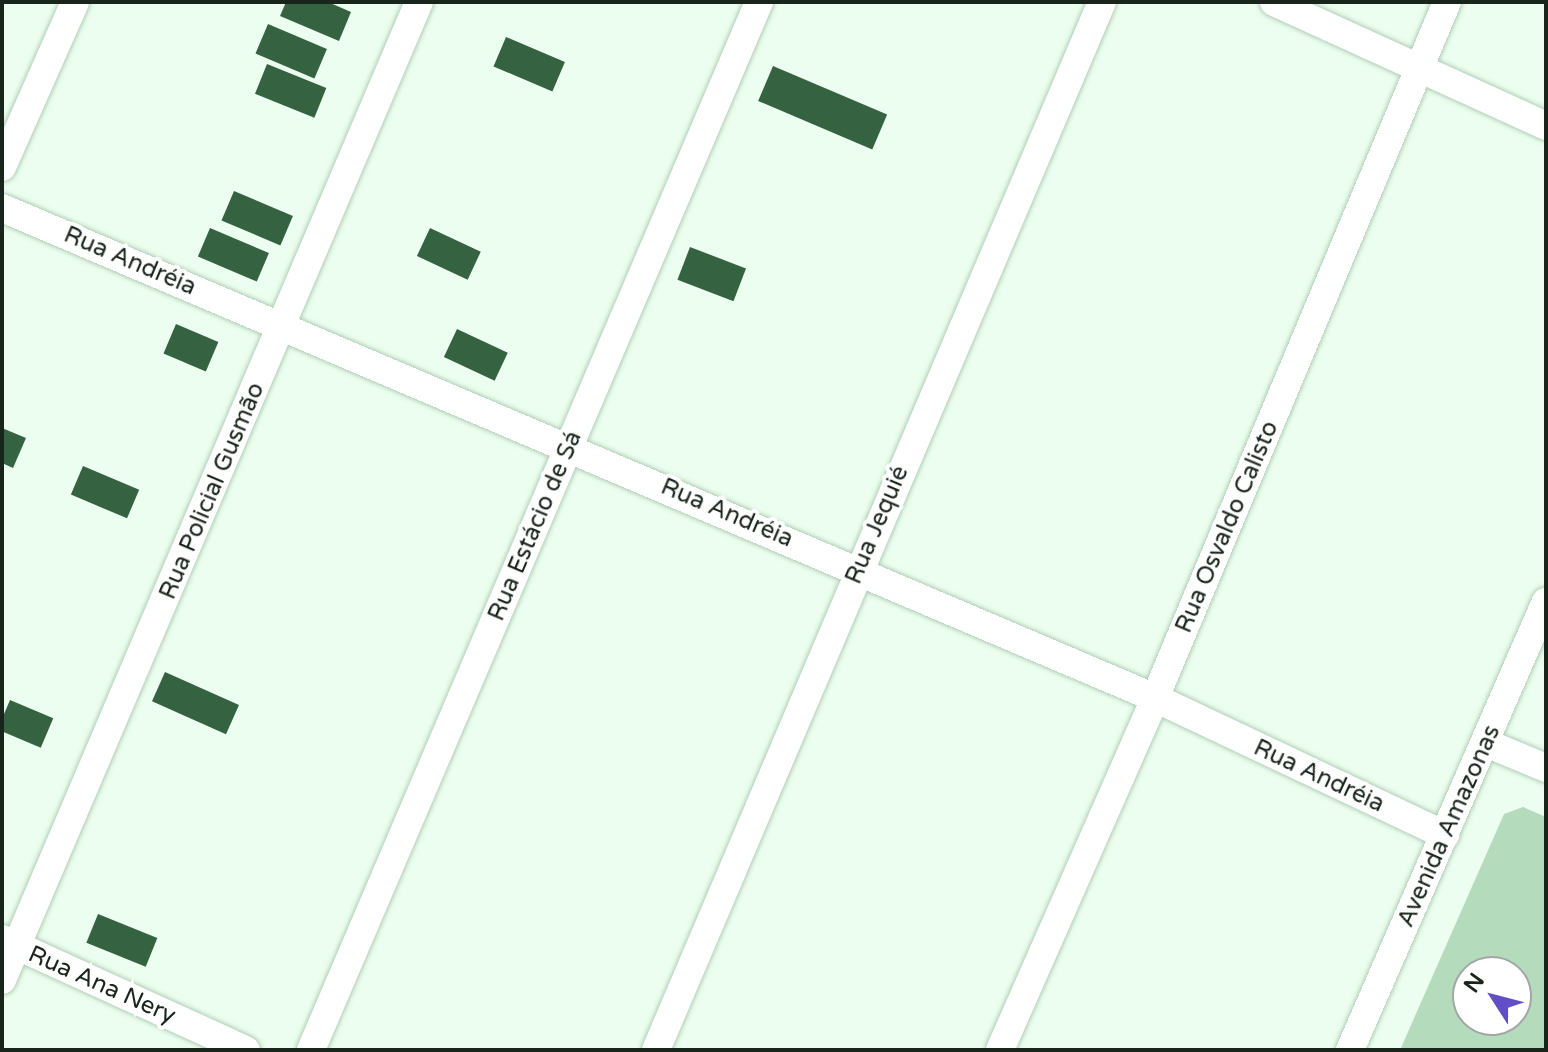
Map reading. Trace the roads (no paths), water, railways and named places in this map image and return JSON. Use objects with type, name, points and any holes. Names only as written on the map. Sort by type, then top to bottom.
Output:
[{"type":"street","points":[[2,167],[75,2]]},
{"type":"street","name":"Rua Policial Gusmão","points":[[2,980],[9,943],[283,325],[419,2]]},
{"type":"street","name":"Rua Estácio de Sá","points":[[311,1050],[759,2]]},
{"type":"street","name":"Rua Jequié","points":[[656,1050],[858,569],[1102,2]]},
{"type":"street","points":[[1274,2],[1546,126]]},
{"type":"street","name":"Rua Osvaldo Calisto","points":[[1000,1050],[1155,698],[1447,2]]},
{"type":"street","name":"Rua Andréia","points":[[2,208],[569,446],[1155,698],[1445,835]]},
{"type":"street","name":"Avenida Amazonas","points":[[1350,1050],[1546,602]]},
{"type":"street","points":[[1486,743],[1546,768]]},
{"type":"street","name":"Rua Ana Nery","points":[[9,943],[246,1050]]}]
